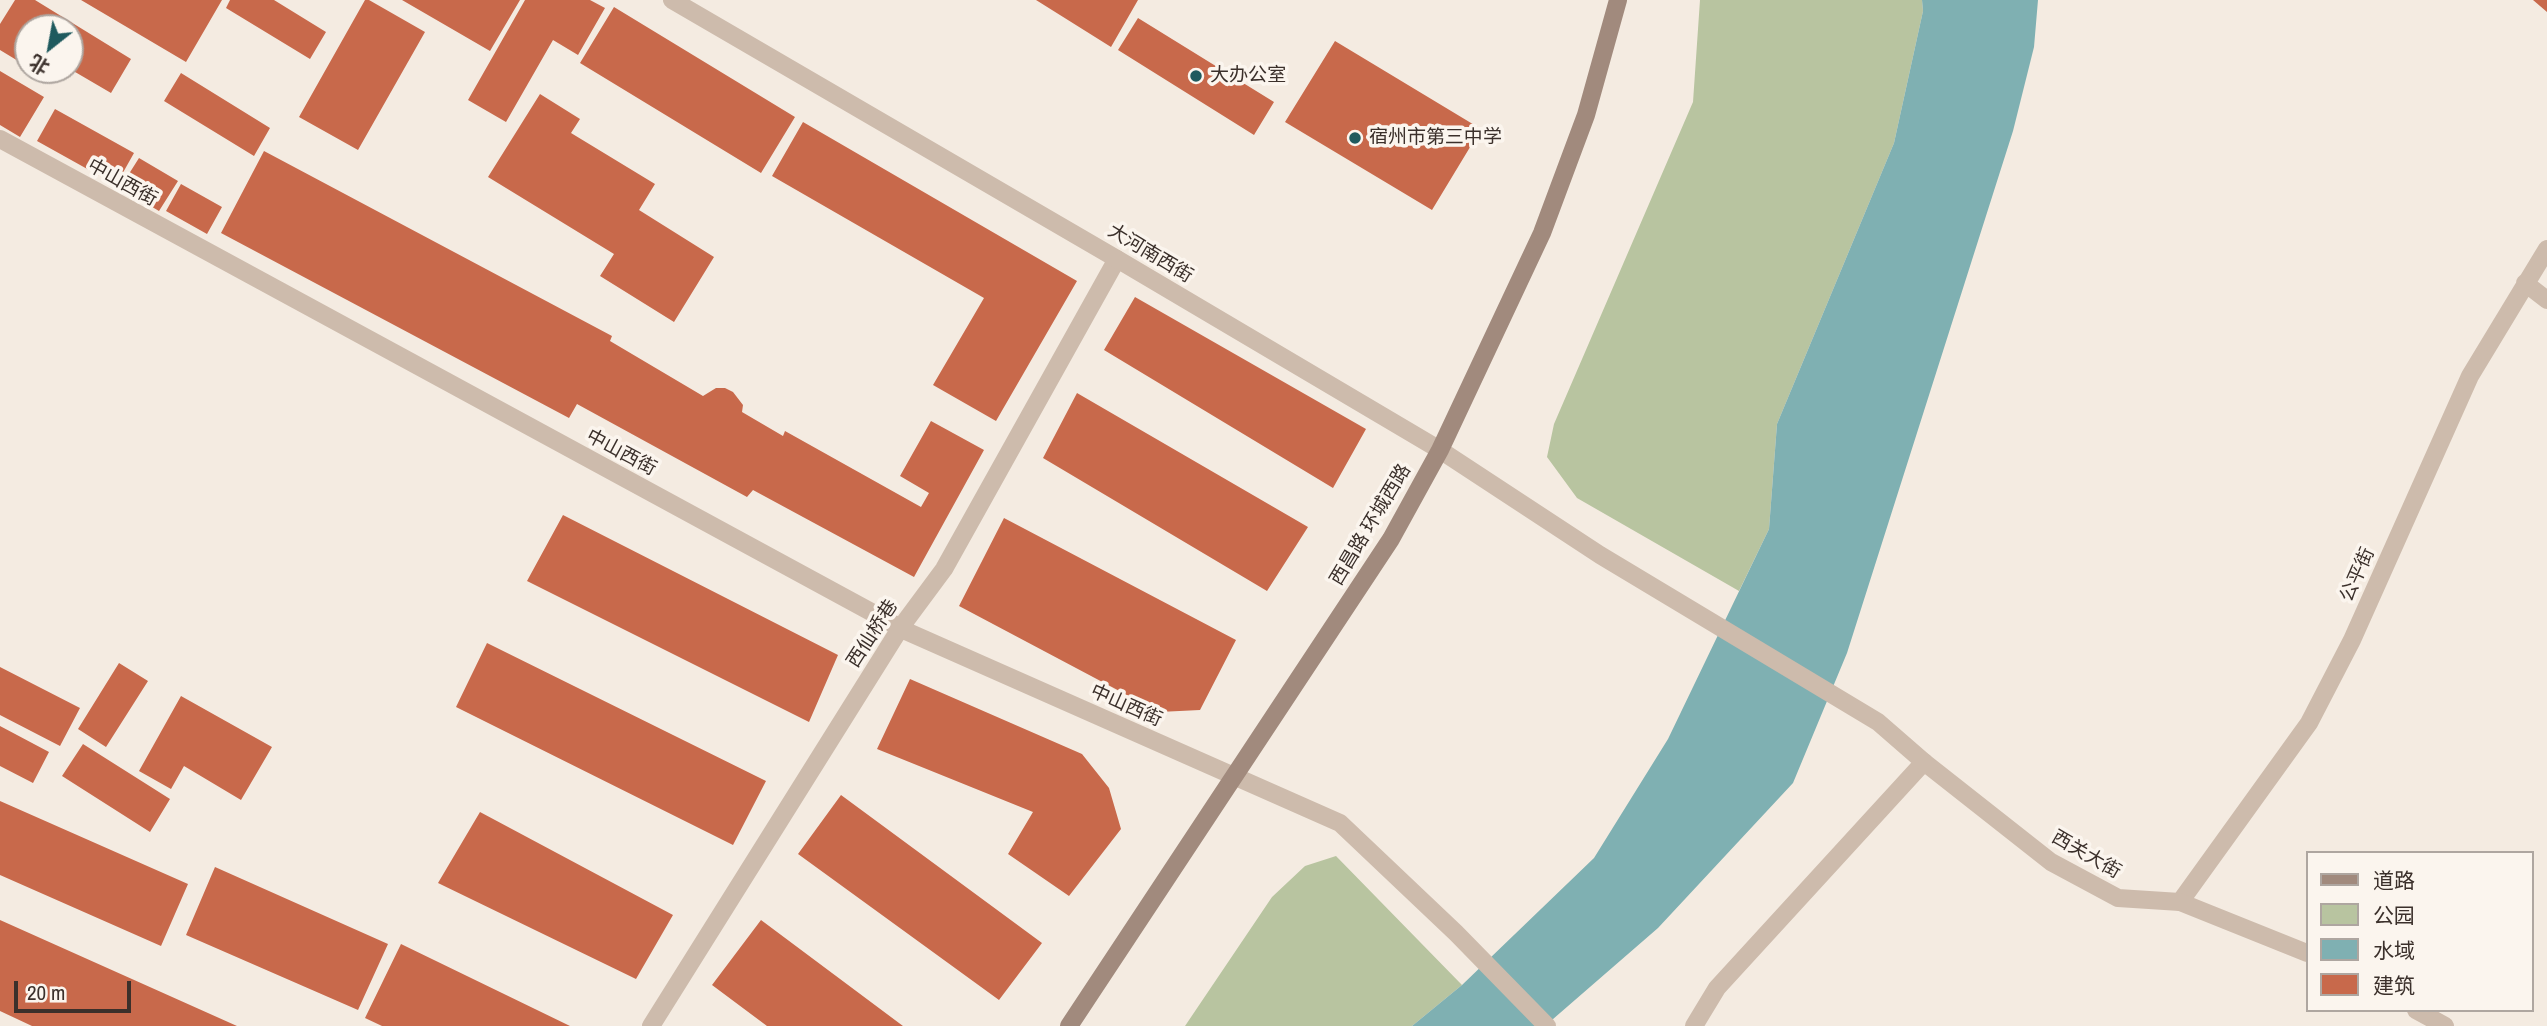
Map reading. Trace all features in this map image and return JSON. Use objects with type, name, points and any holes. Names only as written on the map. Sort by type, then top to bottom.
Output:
[{"type":"main road","name":"西昌路 环城西路","points":[[1069,1026],[1391,539],[1440,450],[1542,233],[1586,115],[1618,0]]},
{"type":"street","name":"大河南西街","points":[[672,0],[1440,450],[1600,555],[1878,722]]},
{"type":"street","name":"中山西街","points":[[0,139],[901,628],[1340,823],[1456,933],[1547,1026]]},
{"type":"street","name":"公平街","points":[[2180,902],[2309,723],[2352,640],[2470,376],[2547,248]]},
{"type":"street","name":"西仙桥巷","points":[[651,1026],[901,628],[944,569],[1117,259]]},
{"type":"street","points":[[2525,284],[2547,300]]},
{"type":"street","name":"西关大街","points":[[1878,722],[1924,762],[2051,862],[2118,898],[2180,902],[2306,953]]},
{"type":"street","points":[[1694,1026],[1717,988],[1924,762]]},
{"type":"street","points":[[2420,1012],[2445,1026]]},
{"type":"green space","points":[[1700,0],[1922,0],[1923,11],[1894,143],[1777,424],[1769,529],[1739,591],[1577,498],[1547,457],[1554,424],[1693,102]]},
{"type":"green space","points":[[1336,856],[1462,985],[1412,1026],[1185,1026],[1272,897],[1305,866]]},
{"type":"water","points":[[1922,0],[2038,0],[2034,47],[2013,131],[1847,653],[1793,783],[1658,928],[1545,1026],[1412,1026],[1462,985],[1594,858],[1668,739],[1769,529],[1777,424],[1894,143],[1923,11]]},
{"type":"building","points":[[15,0],[35,0],[58,14],[14,14],[14,58],[0,50],[0,24]]},
{"type":"building","points":[[81,0],[222,0],[186,62]]},
{"type":"building","points":[[230,0],[274,0],[326,32],[310,59],[226,8]]},
{"type":"building","points":[[365,0],[425,32],[358,150],[299,117]]},
{"type":"building","points":[[402,0],[520,0],[490,51]]},
{"type":"building","points":[[525,0],[590,0],[605,8],[578,55],[553,40],[506,122],[468,100]]},
{"type":"building","points":[[1036,0],[1138,0],[1111,47]]},
{"type":"building","points":[[2533,0],[2547,0],[2547,12]]},
{"type":"building","points":[[614,7],[795,117],[761,173],[580,63]]},
{"type":"building","name":"大办公室","points":[[1138,18],[1274,102],[1254,135],[1118,50]]},
{"type":"building","points":[[84,30],[131,59],[111,93],[84,77]]},
{"type":"building","points":[[1335,41],[1481,129],[1432,210],[1285,122]]},
{"type":"building","points":[[0,71],[14,79],[14,84],[22,84],[44,97],[20,137],[0,125]]},
{"type":"building","points":[[181,73],[270,128],[254,156],[164,101]]},
{"type":"building","points":[[540,94],[580,119],[571,133],[655,184],[639,210],[714,257],[674,322],[600,276],[614,254],[488,177]]},
{"type":"building","points":[[55,109],[134,153],[116,185],[37,141]]},
{"type":"building","points":[[803,122],[1077,281],[996,421],[933,385],[984,298],[772,176]]},
{"type":"building","points":[[264,151],[612,336],[610,341],[703,396],[716,388],[733,392],[743,405],[742,412],[783,436],[785,431],[921,507],[929,493],[900,476],[931,421],[984,450],[914,577],[753,490],[747,497],[577,404],[569,418],[221,233]]},
{"type":"building","points":[[139,158],[178,181],[159,211],[120,188]]},
{"type":"building","points":[[181,184],[222,207],[207,234],[166,211]]},
{"type":"building","points":[[1135,297],[1366,429],[1333,488],[1104,350]]},
{"type":"building","points":[[1077,393],[1308,527],[1267,591],[1043,458]]},
{"type":"building","points":[[563,515],[838,655],[809,722],[527,581]]},
{"type":"building","points":[[1004,518],[1236,640],[1200,710],[1159,712],[959,606]]},
{"type":"building","points":[[487,643],[766,781],[733,845],[456,707]]},
{"type":"building","points":[[119,663],[148,681],[106,747],[78,729]]},
{"type":"building","points":[[0,667],[80,708],[60,746],[0,715]]},
{"type":"building","points":[[910,679],[1082,754],[1109,788],[1121,829],[1069,896],[1008,854],[1033,812],[877,749]]},
{"type":"building","points":[[181,696],[272,747],[241,800],[184,766],[171,789],[139,771]]},
{"type":"building","points":[[0,726],[49,752],[33,783],[0,766]]},
{"type":"building","points":[[83,744],[170,799],[150,832],[62,776]]},
{"type":"building","points":[[841,795],[1042,943],[999,1000],[798,854]]},
{"type":"building","points":[[0,801],[188,884],[161,946],[0,875]]},
{"type":"building","points":[[480,812],[673,915],[636,979],[438,883]]},
{"type":"building","points":[[215,867],[388,944],[358,1010],[186,935]]},
{"type":"building","points":[[0,920],[237,1026],[32,1026],[0,1011]]},
{"type":"building","points":[[761,920],[903,1026],[767,1026],[712,985]]},
{"type":"building","points":[[401,944],[570,1026],[382,1026],[365,1018]]},
{"type":"place","name":"大办公室","points":[[1196,76]]},
{"type":"place","name":"宿州市第三中学","points":[[1355,138]]}]
